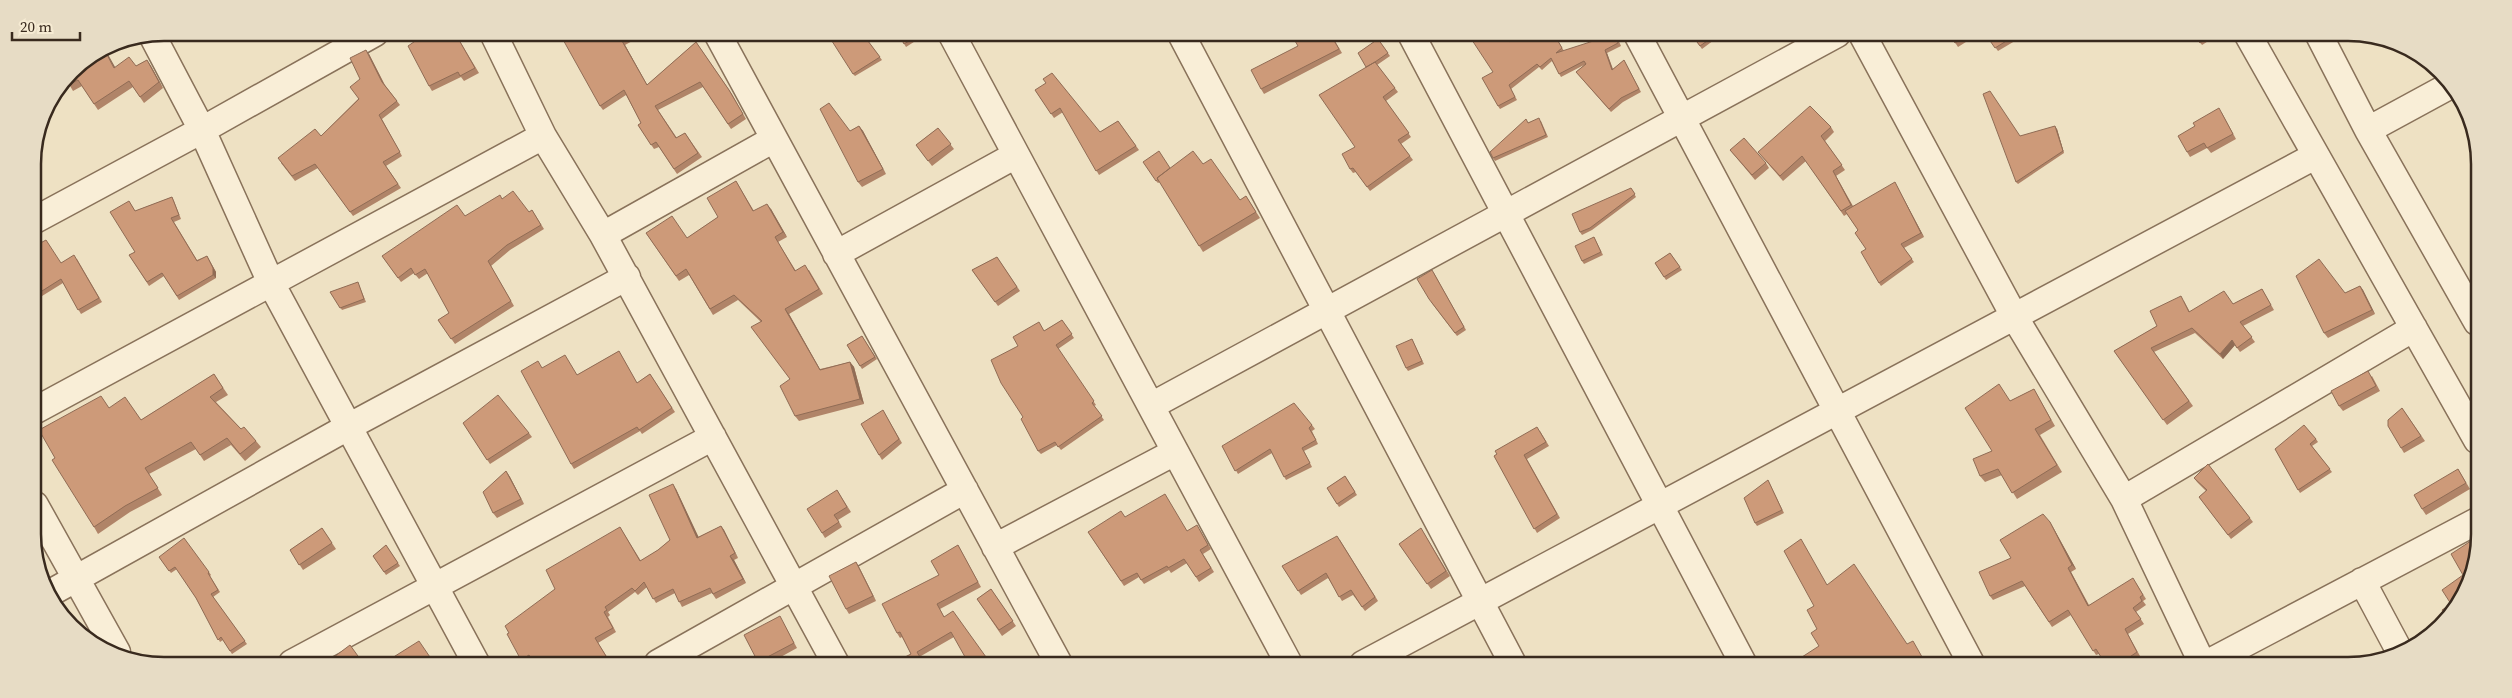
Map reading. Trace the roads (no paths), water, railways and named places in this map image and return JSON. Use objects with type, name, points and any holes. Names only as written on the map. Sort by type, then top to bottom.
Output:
[{"type":"street","points":[[1415,41],[1739,656]]},
{"type":"street","points":[[1642,41],[1967,656]]},
{"type":"street","points":[[1151,406],[1824,41]]},
{"type":"street","points":[[1866,41],[2014,316],[2124,498],[2200,656]]},
{"type":"street","points":[[2251,41],[2471,429]]},
{"type":"street","points":[[2322,41],[2368,130],[2471,311]]},
{"type":"street","points":[[156,42],[202,130],[270,283],[473,657]]},
{"type":"street","points":[[42,216],[202,130],[359,42]]},
{"type":"street","points":[[497,42],[543,136],[603,234],[832,657]]},
{"type":"street","points":[[722,42],[1055,657]]},
{"type":"street","points":[[963,42],[1016,154],[1285,656]]},
{"type":"street","points":[[1185,42],[1509,656]]},
{"type":"street","points":[[2368,130],[2445,88]]},
{"type":"street","points":[[41,407],[543,136]]},
{"type":"street","points":[[603,234],[774,139]]},
{"type":"street","points":[[836,254],[1016,154]]},
{"type":"street","points":[[1377,656],[2315,156]]},
{"type":"street","points":[[56,590],[348,428],[626,278]]},
{"type":"street","points":[[2124,498],[2414,328]]},
{"type":"street","points":[[303,657],[713,437]]},
{"type":"street","points":[[995,547],[1175,452]]},
{"type":"street","points":[[671,657],[965,490]]},
{"type":"street","points":[[41,516],[113,645]]},
{"type":"street","points":[[2221,656],[2471,524]]},
{"type":"street","points":[[2362,581],[2397,646]]}]
